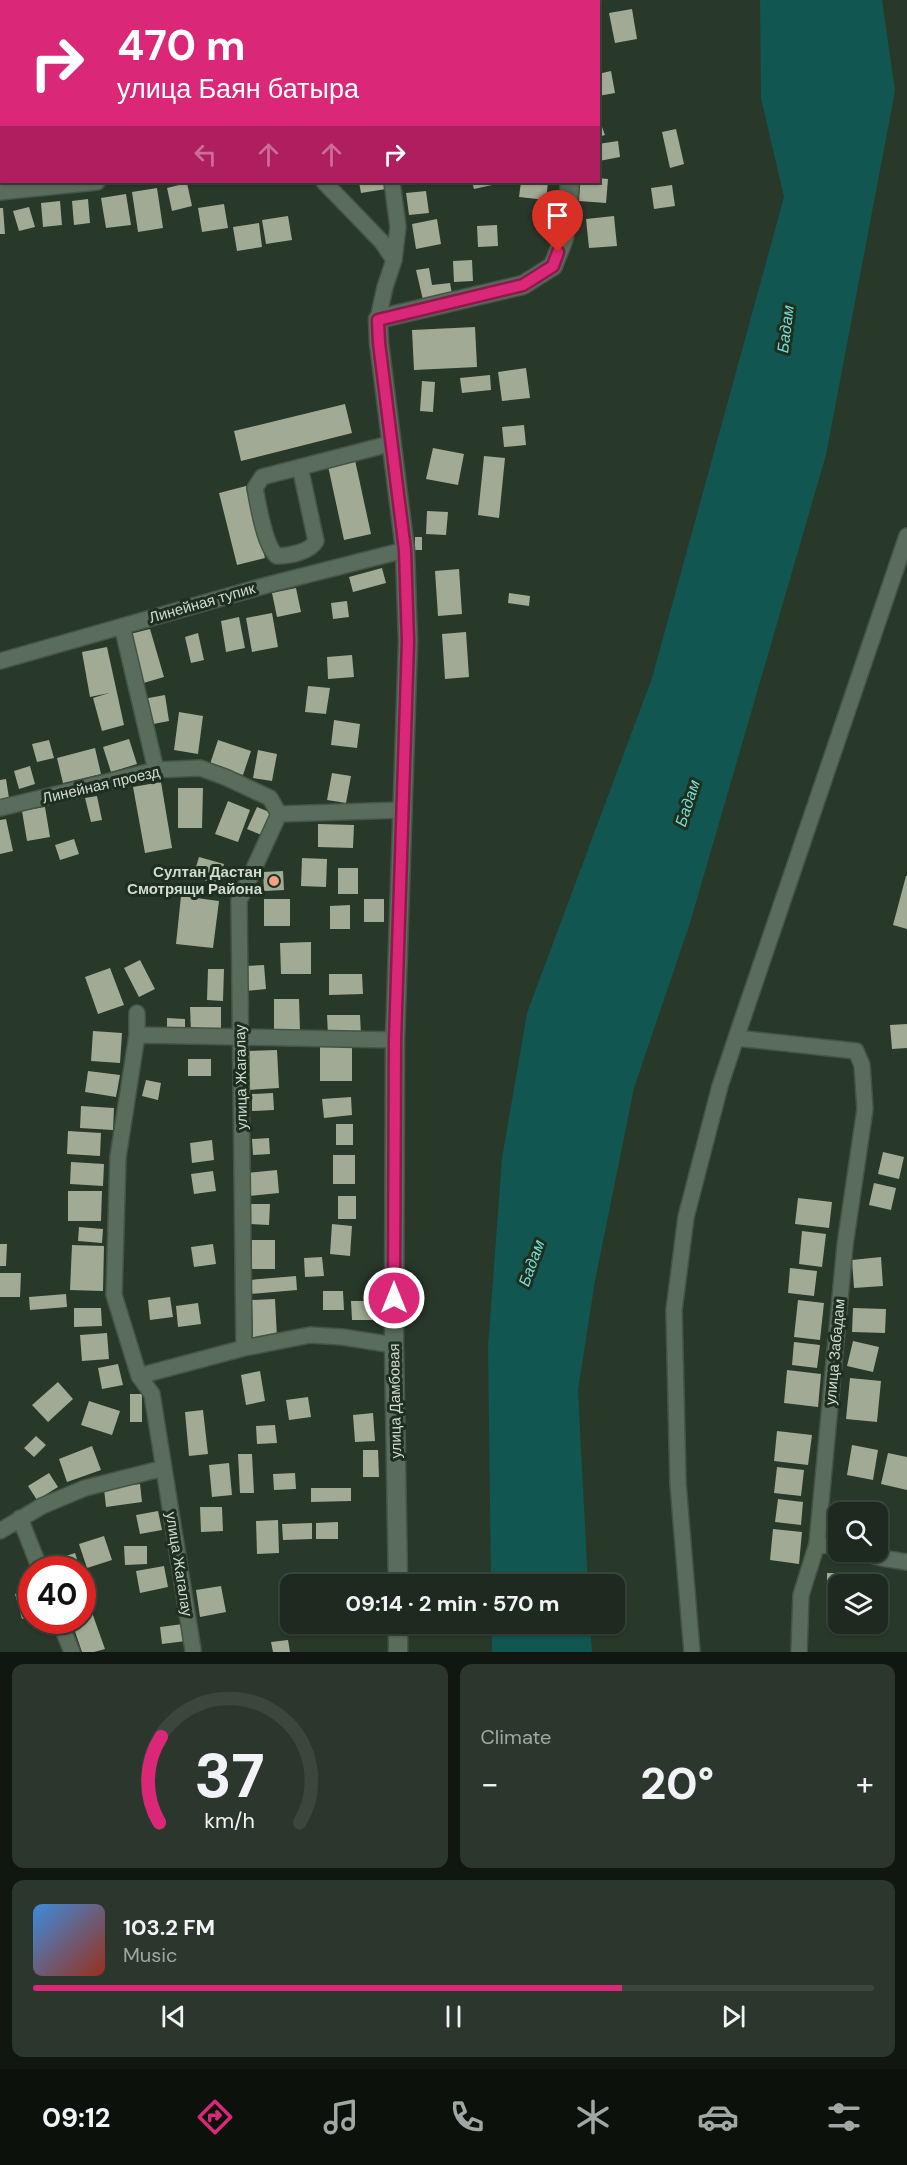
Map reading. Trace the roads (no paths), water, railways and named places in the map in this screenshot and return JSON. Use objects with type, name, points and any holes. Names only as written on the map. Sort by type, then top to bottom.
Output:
[{"type":"street","points":[[0,192],[87,183]]},
{"type":"street","points":[[325,183],[382,242],[394,260]]},
{"type":"street","points":[[392,183],[398,227],[394,260],[378,320],[523,285],[553,266],[564,238],[570,183]]},
{"type":"street","name":"улица Дамбовая","points":[[378,320],[405,550],[408,642],[395,1040],[394,1345],[398,1574]]},
{"type":"street","points":[[300,467],[316,542],[313,546],[298,552],[277,556],[269,544],[255,488],[262,477],[300,467],[393,443]]},
{"type":"street","points":[[692,1652],[678,1484],[674,1310],[686,1217],[720,1086],[907,536]]},
{"type":"street","name":"Линейная тупик","points":[[0,661],[267,585],[405,550]]},
{"type":"street","points":[[122,626],[156,770]]},
{"type":"street","name":"Линейная проезд","points":[[0,808],[156,770],[200,768],[270,798],[279,814]]},
{"type":"street","points":[[279,814],[403,810]]},
{"type":"street","name":"улица Жагалау","points":[[244,1348],[239,901],[279,814]]},
{"type":"street","name":"улица Жагалау","points":[[137,1013],[137,1035],[118,1157],[114,1295],[139,1376],[152,1394],[193,1650]]},
{"type":"street","points":[[137,1035],[395,1040]]},
{"type":"street","name":"улица Забадам","points":[[736,1038],[856,1051],[862,1065],[865,1109],[844,1245],[817,1544],[801,1595],[799,1652]]},
{"type":"street","points":[[139,1376],[244,1348],[310,1335],[394,1345]]},
{"type":"street","points":[[0,1530],[20,1518],[85,1488],[164,1468]]},
{"type":"street","points":[[20,1518],[35,1556]]},
{"type":"street","points":[[817,1544],[828,1546]]},
{"type":"street","points":[[888,1559],[907,1562]]},
{"type":"street","points":[[65,1634],[72,1652]]},
{"type":"street","points":[[398,1634],[398,1652]]},
{"type":"water","name":"Бадам","points":[[760,0],[882,0],[895,91],[826,455],[690,923],[634,1088],[595,1281],[578,1390],[587,1574],[491,1574],[488,1347],[502,1158],[527,1013],[652,678],[784,197],[761,98]]},
{"type":"water","points":[[492,1634],[591,1634],[592,1652],[492,1652]]},
{"type":"place","name":"Султан Дастан Смотрящи Района","points":[[274,881]]}]
